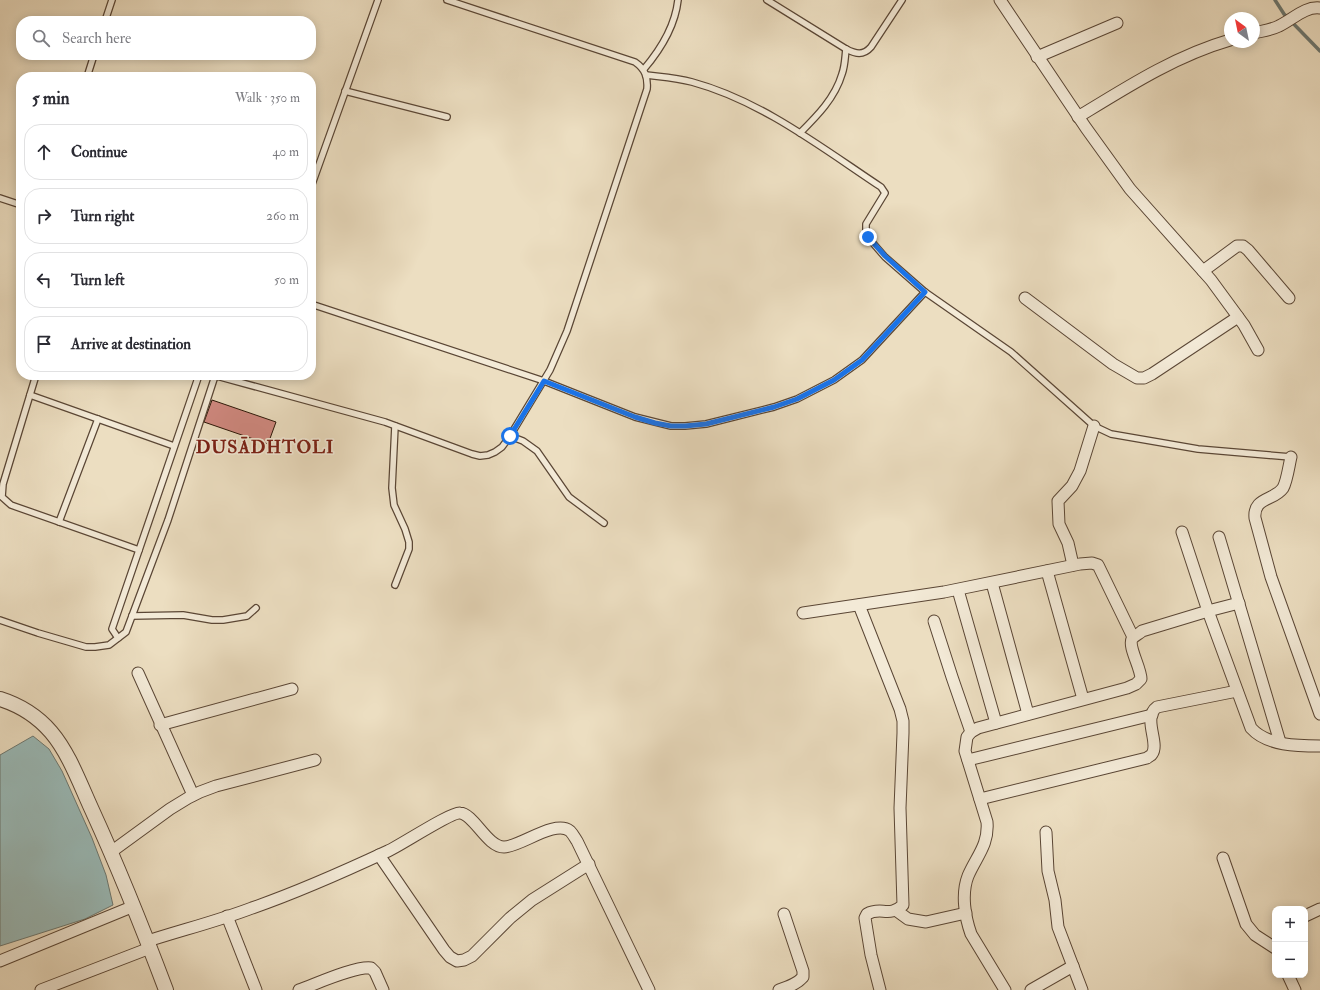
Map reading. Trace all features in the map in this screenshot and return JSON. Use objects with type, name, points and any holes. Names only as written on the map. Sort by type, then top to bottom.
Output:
[{"type":"street","points":[[1000,0],[1078,116],[1130,189],[1211,280],[1238,317],[1258,350]]},
{"type":"street","points":[[1260,31],[1274,28],[1312,8],[1320,8]]},
{"type":"street","points":[[1038,57],[1117,23]]},
{"type":"street","points":[[1078,116],[1169,63],[1212,45],[1224,42]]},
{"type":"street","points":[[1203,271],[1237,246],[1243,246],[1289,298]]},
{"type":"street","points":[[1025,298],[1114,364],[1137,378],[1144,378],[1152,374],[1238,317]]},
{"type":"street","points":[[1073,566],[1068,543],[1059,524],[1058,501],[1072,486],[1080,471],[1094,426]]},
{"type":"street","points":[[1291,457],[1285,485],[1280,492],[1257,505],[1254,510],[1254,518],[1271,577],[1320,714]]},
{"type":"street","points":[[1182,532],[1208,611],[1251,728],[1255,732],[1270,739],[1291,745],[1320,746]]},
{"type":"street","points":[[1219,538],[1280,742]]},
{"type":"street","points":[[803,613],[958,590],[1092,563],[1098,565],[1133,638]]},
{"type":"street","points":[[1047,571],[1083,699]]},
{"type":"street","points":[[992,583],[1028,714]]},
{"type":"street","points":[[958,590],[996,723]]},
{"type":"street","points":[[1005,990],[971,934],[966,914],[964,889],[967,877],[984,845],[988,831],[987,822],[965,751],[967,737],[971,732],[978,728],[1127,688],[1136,684],[1141,679],[1141,673],[1132,648],[1131,642],[1133,638],[1142,631],[1239,603]]},
{"type":"street","points":[[859,605],[900,709],[903,721],[900,808],[904,898],[903,905],[897,911],[873,911],[867,914],[865,918],[871,955],[880,990]]},
{"type":"street","points":[[934,621],[971,732]]},
{"type":"street","points":[[138,673],[193,795]]},
{"type":"street","points":[[160,724],[292,689]]},
{"type":"street","points":[[980,799],[1147,758],[1152,754],[1154,748],[1151,720],[1154,710],[1157,708],[1237,691]]},
{"type":"street","points":[[0,700],[6,701],[32,715],[51,732],[70,760],[134,906],[166,990]]},
{"type":"street","points":[[968,760],[1152,715]]},
{"type":"street","points":[[111,852],[170,809],[193,795],[216,786],[315,760]]},
{"type":"street","points":[[41,990],[149,945],[322,882],[395,848],[447,817],[459,813],[465,815],[496,845],[503,847],[550,831],[565,829],[571,832],[589,864],[649,990]]},
{"type":"street","points":[[1046,832],[1048,871],[1055,900],[1058,927],[1082,990]]},
{"type":"street","points":[[379,855],[444,950],[450,957],[457,961],[464,960],[472,956],[510,918],[532,900],[589,864]]},
{"type":"street","points":[[1223,858],[1246,924],[1255,935],[1272,946]]},
{"type":"street","points":[[0,961],[134,906]]},
{"type":"street","points":[[1308,915],[1320,909]]},
{"type":"street","points":[[897,911],[908,919],[926,922],[966,914]]},
{"type":"street","points":[[779,990],[801,985],[803,977],[784,914]]},
{"type":"street","points":[[227,916],[256,990]]},
{"type":"street","points":[[1031,990],[1073,966]]},
{"type":"street","points":[[299,990],[354,970],[367,967],[371,968],[375,972],[383,990]]},
{"type":"street","points":[[1289,978],[1295,990]]},
{"type":"lane","points":[[107,16],[112,0]]},
{"type":"lane","points":[[316,172],[378,0]]},
{"type":"lane","points":[[232,380],[395,426],[480,456],[488,455],[502,447],[544,381],[567,331],[647,90],[648,81],[645,72],[635,62],[447,0]]},
{"type":"lane","points":[[645,72],[669,33],[678,0]]},
{"type":"lane","points":[[766,0],[846,49],[858,54],[867,51],[902,0]]},
{"type":"lane","points":[[800,133],[818,116],[835,92],[843,73],[846,49]]},
{"type":"lane","points":[[89,72],[92,60]]},
{"type":"lane","points":[[645,72],[705,86],[749,104],[800,133],[884,190],[884,195],[866,224],[866,233],[872,242],[885,256],[925,292],[1010,352],[1094,426],[1111,434],[1198,450],[1291,457]]},
{"type":"lane","points":[[345,90],[447,117]]},
{"type":"lane","points":[[0,198],[16,203]]},
{"type":"lane","points":[[316,306],[544,381],[635,417],[671,426],[685,426],[706,424],[774,407],[797,399],[834,380],[862,360],[925,292]]},
{"type":"lane","points":[[34,380],[1,493],[2,497],[11,505],[139,550]]},
{"type":"lane","points":[[118,638],[112,628],[197,380]]},
{"type":"lane","points":[[0,620],[38,633],[86,647],[95,648],[109,645],[126,632],[168,520],[212,380]]},
{"type":"lane","points":[[30,394],[174,446]]},
{"type":"lane","points":[[59,522],[98,419]]},
{"type":"lane","points":[[395,426],[392,488],[394,505],[409,542],[409,549],[395,585]]},
{"type":"lane","points":[[510,436],[523,441],[537,451],[569,497],[604,523]]},
{"type":"lane","points":[[132,616],[183,615],[212,620],[223,620],[247,616],[256,608]]},
{"type":"water","points":[[33,736],[49,749],[62,771],[92,838],[106,875],[113,905],[85,919],[0,946],[0,755]]},
{"type":"building","points":[[212,400],[276,422],[268,444],[204,422]]},
{"type":"waterway","points":[[1275,0],[1284,14],[1320,51]]},
{"type":"district","name":"DUSĀDHTOLI","points":[[265,447]]},
{"type":"route","points":[[510,436],[544,381],[635,417],[671,426],[685,426],[706,424],[774,407],[797,399],[834,380],[862,360],[925,292],[885,256],[868,237]]}]
